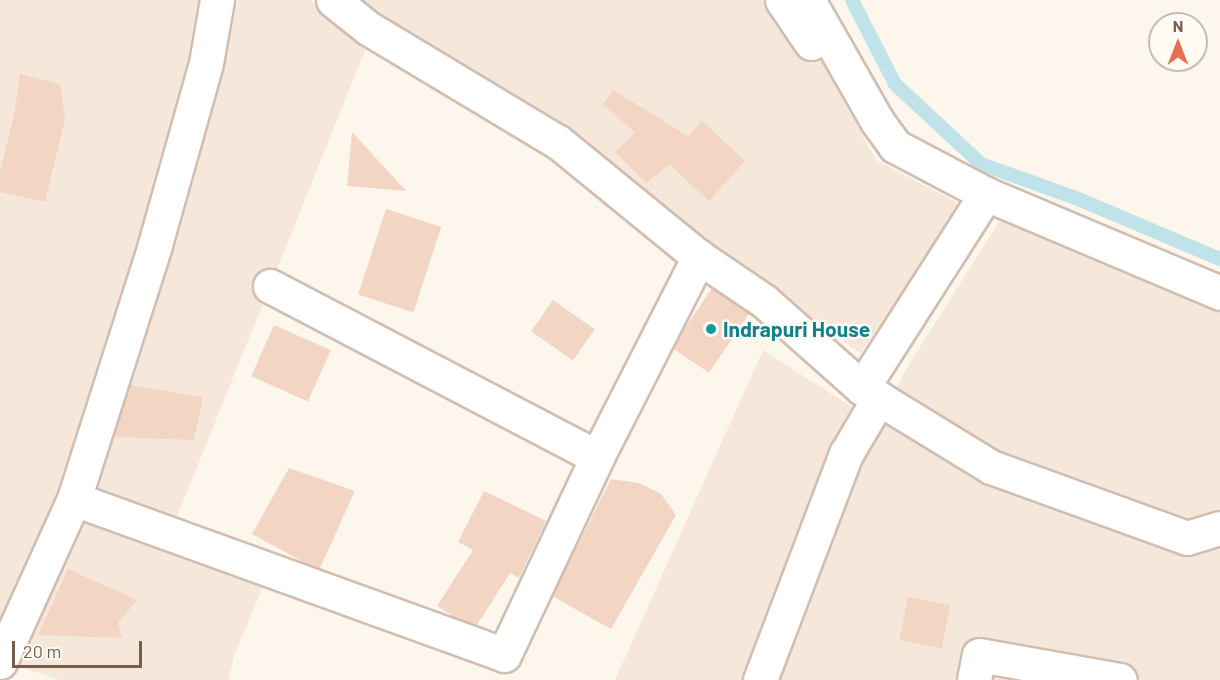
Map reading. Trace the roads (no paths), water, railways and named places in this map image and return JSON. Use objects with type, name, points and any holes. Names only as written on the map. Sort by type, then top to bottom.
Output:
[{"type":"street","points":[[0,662],[74,499],[154,248],[206,63],[217,0]]},
{"type":"street","points":[[333,0],[373,14],[558,142],[699,257],[764,301],[870,393],[991,467],[1187,538],[1220,528]]},
{"type":"street","points":[[782,0],[805,32],[871,149]]},
{"type":"street","points":[[808,0],[877,121],[895,146],[986,194],[1220,293]]},
{"type":"street","points":[[760,680],[870,393],[986,194]]},
{"type":"street","points":[[74,499],[504,655],[597,457],[699,257]]},
{"type":"street","points":[[270,286],[597,457]]},
{"type":"street","points":[[974,680],[979,655],[1119,680]]},
{"type":"street","points":[[0,673],[18,680]]},
{"type":"waterway","points":[[852,0],[895,84],[981,164],[1076,198],[1220,259]]},
{"type":"place","name":"Indrapuri House","points":[[711,329]]}]
